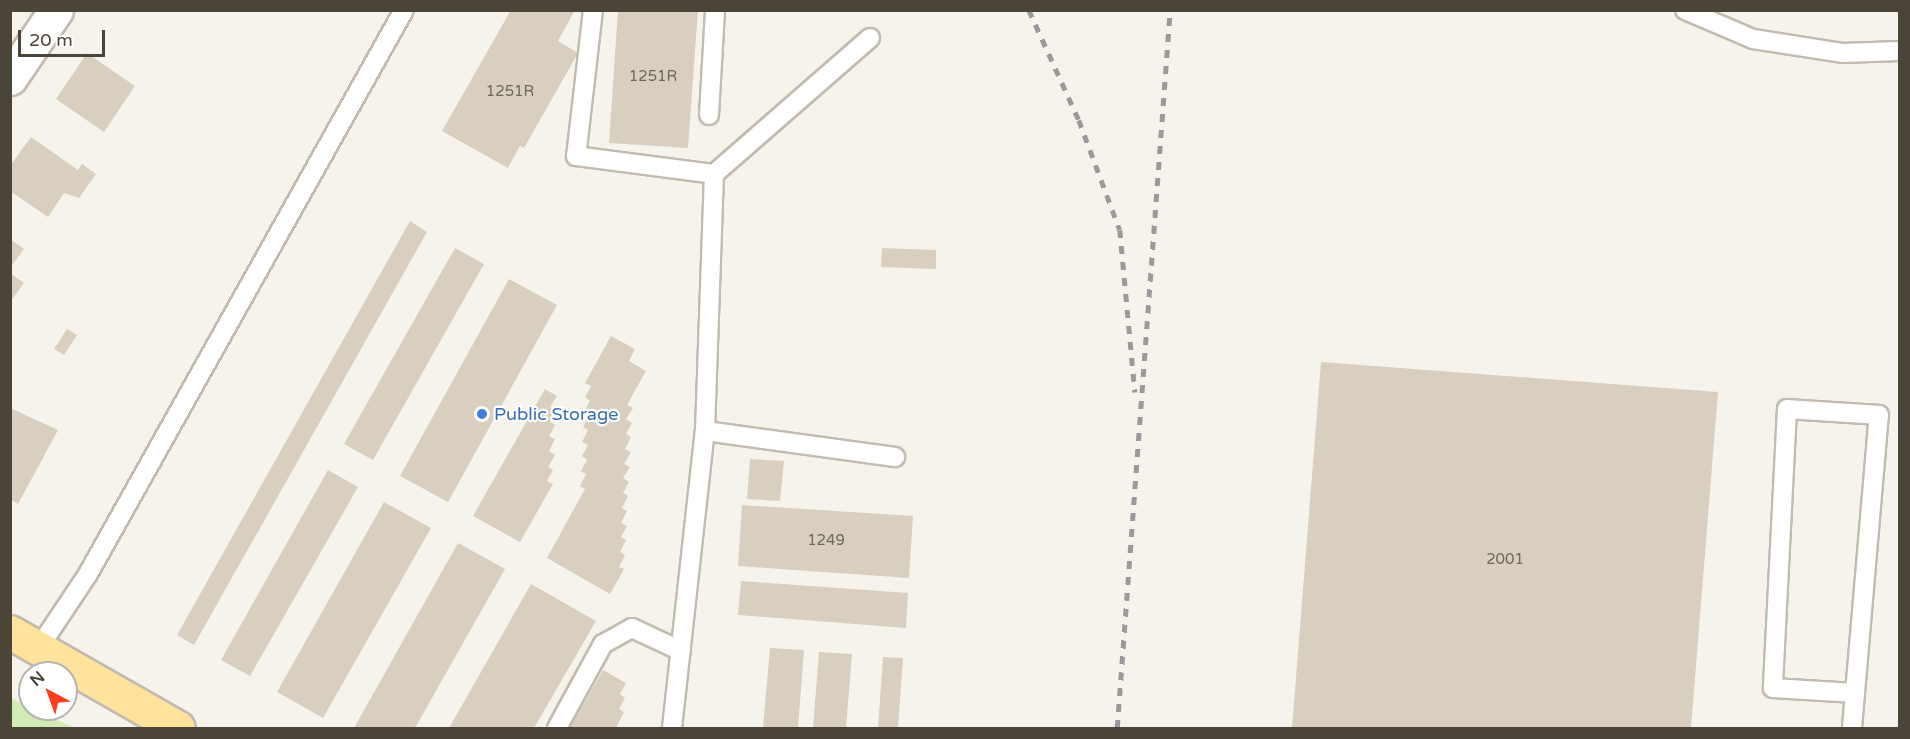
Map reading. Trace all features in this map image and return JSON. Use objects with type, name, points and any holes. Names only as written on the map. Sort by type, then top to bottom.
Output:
[{"type":"main road","points":[[10,632],[178,729]]},
{"type":"street","points":[[10,78],[56,10]]},
{"type":"lane","points":[[39,649],[88,574],[404,10]]},
{"type":"lane","points":[[593,10],[576,156],[714,174]]},
{"type":"lane","points":[[709,115],[716,10]]},
{"type":"lane","points":[[1685,10],[1753,39],[1842,52],[1899,51]]},
{"type":"lane","points":[[672,729],[705,431],[714,174],[870,38]]},
{"type":"lane","points":[[1852,729],[1880,415],[1787,409],[1773,688],[1855,693]]},
{"type":"lane","points":[[705,431],[895,457]]},
{"type":"lane","points":[[557,729],[603,644],[632,628],[681,651]]},
{"type":"green space","points":[[10,697],[18,702],[18,721],[59,721],[76,728],[11,728]]},
{"type":"building","points":[[511,10],[575,10],[558,41],[578,53],[524,148],[520,146],[508,168],[442,131]]},
{"type":"building","points":[[618,10],[698,10],[688,148],[609,143]]},
{"type":"building","points":[[87,53],[135,86],[104,132],[56,99]]},
{"type":"building","points":[[31,137],[78,170],[82,164],[96,174],[79,198],[64,193],[48,217],[10,191],[10,166]]},
{"type":"building","points":[[410,221],[427,232],[194,645],[177,635]]},
{"type":"building","points":[[10,239],[24,249],[10,268]]},
{"type":"building","points":[[455,248],[484,264],[373,460],[344,444]]},
{"type":"building","points":[[882,248],[936,250],[936,269],[881,267]]},
{"type":"building","points":[[10,273],[24,283],[10,302]]},
{"type":"building","points":[[509,279],[557,305],[448,502],[400,476]]},
{"type":"building","points":[[67,329],[77,335],[64,355],[54,349]]},
{"type":"building","points":[[611,336],[635,349],[629,361],[646,371],[627,405],[633,408],[626,419],[632,423],[626,434],[631,437],[625,449],[631,452],[624,464],[630,467],[623,478],[629,482],[623,493],[628,496],[622,508],[627,511],[621,523],[627,526],[621,537],[626,540],[620,552],[625,555],[619,567],[624,569],[610,594],[547,558],[585,489],[580,486],[586,474],[581,471],[587,460],[582,456],[588,445],[582,442],[588,430],[583,427],[589,415],[584,412],[590,401],[585,397],[591,386],[585,383]]},
{"type":"building","points":[[1321,362],[1718,392],[1691,728],[1292,728]]},
{"type":"building","points":[[545,389],[557,396],[550,407],[556,411],[550,422],[555,425],[549,436],[555,439],[549,451],[555,455],[548,467],[553,470],[547,481],[553,484],[520,542],[473,516]]},
{"type":"building","points":[[10,408],[58,430],[18,504],[10,499]]},
{"type":"building","points":[[750,459],[784,461],[780,501],[747,499]]},
{"type":"building","points":[[328,470],[358,487],[250,676],[221,660]]},
{"type":"building","points":[[384,502],[431,528],[323,718],[277,692]]},
{"type":"building","points":[[742,505],[913,516],[909,578],[738,566]]},
{"type":"building","points":[[458,543],[505,569],[415,728],[354,728]]},
{"type":"building","points":[[741,581],[908,593],[906,628],[738,615]]},
{"type":"building","points":[[531,584],[596,621],[534,728],[449,728]]},
{"type":"building","points":[[770,648],[804,650],[798,728],[763,728]]},
{"type":"building","points":[[819,652],[852,654],[846,728],[813,728]]},
{"type":"building","points":[[883,657],[903,658],[898,728],[878,728]]},
{"type":"building","points":[[603,670],[626,683],[620,694],[625,698],[619,709],[624,712],[616,728],[570,728]]},
{"type":"railway","points":[[1029,10],[1079,120],[1120,230],[1135,392]]},
{"type":"railway","points":[[1117,728],[1170,10]]},
{"type":"place","name":"Public Storage","points":[[482,414]]}]
